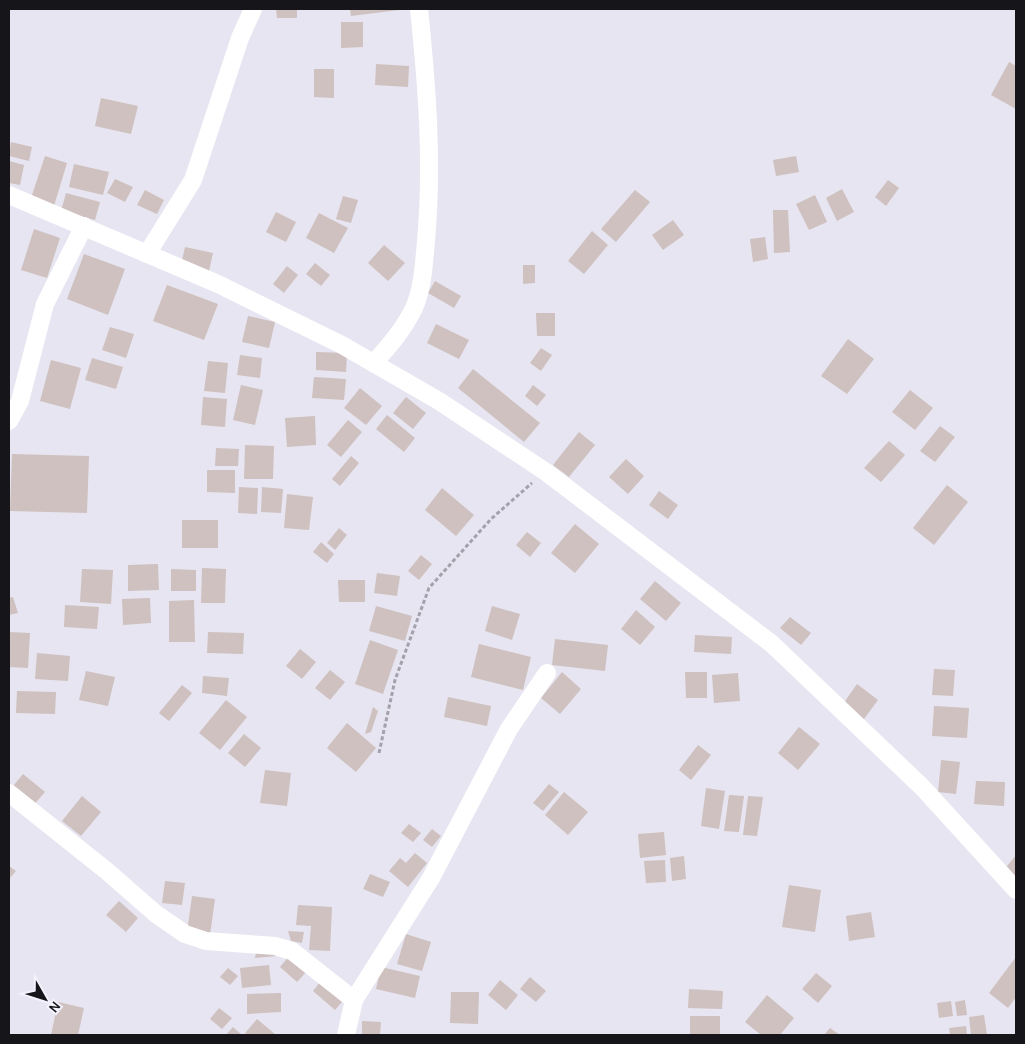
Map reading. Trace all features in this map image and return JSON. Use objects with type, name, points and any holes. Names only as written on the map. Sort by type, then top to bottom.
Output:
[{"type":"street","points":[[148,254],[193,180],[240,38],[252,9]]},
{"type":"street","points":[[374,363],[400,332],[414,307],[422,277],[430,150],[426,77],[419,9]]},
{"type":"street","points":[[9,195],[227,289],[342,345],[439,401],[546,472],[772,644],[922,787],[1016,890]]},
{"type":"street","points":[[9,421],[23,392],[45,304],[84,226]]},
{"type":"street","points":[[346,1035],[354,1000],[431,878],[509,729],[547,673]]},
{"type":"street","points":[[9,793],[108,872],[156,914],[185,934],[206,941],[275,946],[292,950],[354,1000]]},
{"type":"path","points":[[379,753],[394,680],[429,588],[491,519],[546,472]]},
{"type":"building","points":[[276,9],[297,9],[297,18],[277,18]]},
{"type":"building","points":[[350,9],[399,9],[399,10],[351,16]]},
{"type":"building","points":[[341,22],[363,22],[363,47],[341,48]]},
{"type":"building","points":[[1009,62],[1016,66],[1016,109],[991,95]]},
{"type":"building","points":[[376,64],[409,66],[408,87],[375,85]]},
{"type":"building","points":[[314,69],[334,69],[334,98],[314,97]]},
{"type":"building","points":[[101,98],[138,106],[131,134],[95,126]]},
{"type":"building","points":[[11,142],[32,147],[29,161],[9,156]]},
{"type":"building","points":[[45,156],[67,163],[54,206],[31,198]]},
{"type":"building","points":[[796,156],[799,172],[776,176],[773,160]]},
{"type":"building","points":[[9,161],[24,165],[20,185],[9,183]]},
{"type":"building","points":[[74,164],[109,172],[103,195],[69,187]]},
{"type":"building","points":[[115,179],[133,187],[125,202],[107,193]]},
{"type":"building","points":[[888,180],[899,188],[886,206],[875,197]]},
{"type":"building","points":[[842,189],[854,212],[837,221],[826,198]]},
{"type":"building","points":[[145,190],[164,200],[157,214],[137,205]]},
{"type":"building","points":[[635,190],[650,202],[616,242],[601,229]]},
{"type":"building","points":[[66,193],[100,202],[95,220],[61,211]]},
{"type":"building","points":[[815,195],[827,222],[809,230],[796,204]]},
{"type":"building","points":[[343,196],[358,200],[351,223],[336,219]]},
{"type":"building","points":[[773,210],[788,210],[790,252],[774,253]]},
{"type":"building","points":[[276,212],[296,222],[286,242],[266,232]]},
{"type":"building","points":[[319,213],[348,228],[334,253],[306,238]]},
{"type":"building","points":[[673,220],[684,235],[663,250],[652,235]]},
{"type":"building","points":[[34,229],[60,238],[47,278],[21,270]]},
{"type":"building","points":[[592,231],[608,245],[584,274],[568,261]]},
{"type":"building","points":[[765,237],[768,259],[753,262],[750,239]]},
{"type":"building","points":[[384,245],[405,263],[388,281],[368,263]]},
{"type":"building","points":[[185,247],[213,253],[209,271],[181,265]]},
{"type":"building","points":[[84,254],[125,269],[108,315],[67,299]]},
{"type":"building","points":[[315,263],[330,275],[321,286],[306,274]]},
{"type":"building","points":[[523,265],[535,265],[535,283],[523,284]]},
{"type":"building","points":[[287,266],[298,275],[284,293],[273,284]]},
{"type":"building","points":[[435,281],[461,296],[454,308],[428,293]]},
{"type":"building","points":[[167,285],[218,304],[204,340],[153,321]]},
{"type":"building","points":[[536,313],[555,313],[555,336],[537,336]]},
{"type":"building","points":[[248,316],[275,322],[269,348],[242,342]]},
{"type":"building","points":[[436,324],[469,340],[459,359],[427,343]]},
{"type":"building","points":[[110,327],[134,334],[126,358],[102,350]]},
{"type":"building","points":[[848,339],[874,359],[847,394],[821,376]]},
{"type":"building","points":[[541,348],[552,355],[541,371],[530,363]]},
{"type":"building","points":[[316,352],[347,353],[346,372],[316,370]]},
{"type":"building","points":[[240,355],[262,358],[260,378],[237,375]]},
{"type":"building","points":[[92,358],[123,367],[116,389],[85,380]]},
{"type":"building","points":[[51,360],[81,368],[70,409],[40,401]]},
{"type":"building","points":[[208,361],[228,363],[225,393],[204,391]]},
{"type":"building","points":[[473,369],[540,423],[524,442],[458,388]]},
{"type":"building","points":[[314,377],[346,379],[344,400],[312,398]]},
{"type":"building","points":[[241,385],[263,390],[255,425],[233,420]]},
{"type":"building","points":[[533,385],[546,395],[537,406],[525,396]]},
{"type":"building","points":[[360,388],[382,406],[366,425],[344,408]]},
{"type":"building","points":[[910,390],[933,408],[915,430],[892,412]]},
{"type":"building","points":[[203,397],[227,399],[225,427],[201,425]]},
{"type":"building","points":[[406,397],[426,413],[413,429],[393,413]]},
{"type":"building","points":[[387,415],[415,438],[404,452],[376,429]]},
{"type":"building","points":[[315,416],[316,445],[287,447],[285,418]]},
{"type":"building","points":[[348,420],[362,432],[341,457],[327,445]]},
{"type":"building","points":[[940,426],[955,437],[935,462],[920,451]]},
{"type":"building","points":[[579,432],[595,445],[569,477],[553,465]]},
{"type":"building","points":[[889,441],[905,455],[881,482],[864,468]]},
{"type":"building","points":[[245,445],[274,446],[273,479],[244,479]]},
{"type":"building","points":[[216,448],[239,449],[238,466],[215,466]]},
{"type":"building","points":[[12,454],[89,456],[87,513],[10,511]]},
{"type":"building","points":[[351,456],[359,463],[340,486],[332,479]]},
{"type":"building","points":[[626,459],[644,476],[628,494],[609,477]]},
{"type":"building","points":[[207,470],[235,470],[235,493],[207,492]]},
{"type":"building","points":[[947,485],[968,502],[934,545],[913,528]]},
{"type":"building","points":[[239,487],[258,488],[257,514],[238,513]]},
{"type":"building","points":[[262,487],[283,489],[281,513],[261,512]]},
{"type":"building","points":[[442,488],[474,515],[456,536],[425,510]]},
{"type":"building","points":[[659,491],[678,505],[668,519],[649,505]]},
{"type":"building","points":[[287,494],[313,497],[309,530],[284,528]]},
{"type":"building","points":[[182,520],[218,520],[218,548],[182,548]]},
{"type":"building","points":[[575,524],[599,544],[575,573],[551,553]]},
{"type":"building","points":[[339,528],[347,535],[335,550],[327,543]]},
{"type":"building","points":[[527,532],[541,543],[530,557],[516,545]]},
{"type":"building","points":[[321,542],[334,554],[327,563],[313,552]]},
{"type":"building","points":[[421,555],[432,564],[419,580],[408,571]]},
{"type":"building","points":[[158,564],[159,590],[128,591],[128,565]]},
{"type":"building","points":[[202,568],[226,569],[225,603],[201,603]]},
{"type":"building","points":[[82,569],[113,570],[111,604],[80,602]]},
{"type":"building","points":[[171,569],[196,570],[196,591],[171,591]]},
{"type":"building","points":[[377,573],[400,576],[397,596],[374,593]]},
{"type":"building","points":[[338,580],[365,580],[365,602],[339,602]]},
{"type":"building","points":[[655,581],[681,603],[666,621],[640,599]]},
{"type":"building","points":[[13,597],[18,613],[9,615],[9,598]]},
{"type":"building","points":[[150,598],[151,623],[123,625],[122,599]]},
{"type":"building","points":[[194,600],[195,642],[169,642],[169,601]]},
{"type":"building","points":[[65,605],[99,607],[97,629],[64,627]]},
{"type":"building","points":[[376,606],[412,616],[405,641],[369,631]]},
{"type":"building","points":[[492,606],[520,614],[512,640],[485,631]]},
{"type":"building","points":[[636,610],[655,627],[640,645],[621,629]]},
{"type":"building","points":[[790,617],[811,633],[801,645],[780,628]]},
{"type":"building","points":[[9,632],[30,633],[28,668],[9,667]]},
{"type":"building","points":[[208,632],[244,633],[243,654],[207,653]]},
{"type":"building","points":[[695,635],[732,637],[731,654],[694,652]]},
{"type":"building","points":[[555,639],[608,645],[605,671],[552,665]]},
{"type":"building","points":[[370,640],[398,650],[383,694],[355,684]]},
{"type":"building","points":[[479,644],[531,657],[523,690],[471,677]]},
{"type":"building","points":[[300,649],[316,662],[302,679],[286,666]]},
{"type":"building","points":[[37,653],[70,656],[68,681],[35,679]]},
{"type":"building","points":[[934,669],[955,670],[953,696],[932,695]]},
{"type":"building","points":[[330,670],[345,682],[330,700],[315,688]]},
{"type":"building","points":[[86,671],[115,677],[108,706],[79,700]]},
{"type":"building","points":[[562,672],[581,689],[560,714],[541,698]]},
{"type":"building","points":[[685,672],[707,672],[707,698],[686,698]]},
{"type":"building","points":[[738,673],[740,701],[714,703],[712,675]]},
{"type":"building","points":[[203,676],[229,678],[227,696],[202,693]]},
{"type":"building","points":[[857,684],[878,700],[864,719],[843,704]]},
{"type":"building","points":[[182,685],[192,693],[169,721],[159,713]]},
{"type":"building","points":[[17,691],[56,692],[55,714],[16,713]]},
{"type":"building","points":[[448,697],[491,706],[487,726],[444,717]]},
{"type":"building","points":[[226,700],[247,717],[220,750],[199,733]]},
{"type":"building","points":[[934,706],[969,708],[967,738],[932,736]]},
{"type":"building","points":[[373,707],[378,711],[371,732],[365,734]]},
{"type":"building","points":[[347,723],[376,748],[356,772],[327,748]]},
{"type":"building","points":[[799,727],[820,744],[798,770],[778,753]]},
{"type":"building","points":[[244,734],[261,748],[245,767],[228,753]]},
{"type":"building","points":[[698,745],[711,755],[691,780],[679,770]]},
{"type":"building","points":[[941,760],[960,762],[956,794],[938,792]]},
{"type":"building","points":[[265,770],[291,773],[287,806],[260,803]]},
{"type":"building","points":[[23,774],[45,792],[31,808],[10,790]]},
{"type":"building","points":[[976,781],[1005,782],[1004,806],[974,804]]},
{"type":"building","points":[[549,784],[559,792],[543,811],[533,803]]},
{"type":"building","points":[[706,788],[725,791],[719,829],[701,826]]},
{"type":"building","points":[[564,792],[588,812],[568,835],[545,815]]},
{"type":"building","points":[[729,795],[744,796],[739,832],[724,831]]},
{"type":"building","points":[[82,796],[101,812],[81,836],[62,821]]},
{"type":"building","points":[[748,796],[763,797],[757,836],[743,835]]},
{"type":"building","points":[[409,824],[421,833],[413,842],[401,833]]},
{"type":"building","points":[[432,829],[441,836],[432,847],[423,840]]},
{"type":"building","points":[[664,832],[666,855],[640,858],[638,834]]},
{"type":"building","points":[[415,853],[427,863],[408,887],[389,871],[400,858],[406,863]]},
{"type":"building","points":[[1016,855],[1016,882],[1003,871]]},
{"type":"building","points":[[684,856],[686,879],[672,881],[670,858]]},
{"type":"building","points":[[665,860],[666,882],[646,883],[644,861]]},
{"type":"building","points":[[9,866],[16,871],[9,879]]},
{"type":"building","points":[[370,874],[390,882],[383,897],[363,889]]},
{"type":"building","points":[[165,881],[185,883],[182,905],[162,903]]},
{"type":"building","points":[[789,885],[821,890],[815,932],[782,927]]},
{"type":"building","points":[[192,896],[215,899],[210,935],[187,932]]},
{"type":"building","points":[[119,901],[138,918],[126,932],[106,915]]},
{"type":"building","points":[[298,905],[332,907],[330,951],[309,950],[311,926],[296,925]]},
{"type":"building","points":[[871,912],[875,937],[849,941],[846,916]]},
{"type":"building","points":[[288,931],[304,932],[302,943],[291,941]]},
{"type":"building","points":[[406,934],[431,942],[422,971],[397,964]]},
{"type":"building","points":[[275,952],[276,956],[255,958],[256,953]]},
{"type":"building","points":[[289,956],[307,971],[297,982],[280,967]]},
{"type":"building","points":[[1016,957],[1016,997],[1008,1008],[989,993]]},
{"type":"building","points":[[269,965],[271,985],[242,988],[240,968]]},
{"type":"building","points":[[381,967],[420,976],[415,998],[376,989]]},
{"type":"building","points":[[228,968],[238,976],[230,985],[220,977]]},
{"type":"building","points":[[816,973],[832,986],[818,1003],[802,989]]},
{"type":"building","points":[[324,977],[347,996],[335,1010],[313,991]]},
{"type":"building","points":[[530,977],[546,991],[536,1002],[520,989]]},
{"type":"building","points":[[500,980],[518,995],[506,1010],[488,995]]},
{"type":"building","points":[[689,989],[723,991],[722,1009],[688,1008]]},
{"type":"building","points":[[451,992],[479,992],[478,1024],[450,1023]]},
{"type":"building","points":[[281,993],[281,1012],[247,1014],[247,994]]},
{"type":"building","points":[[767,995],[794,1018],[780,1035],[761,1035],[745,1022]]},
{"type":"building","points":[[965,1000],[967,1015],[957,1016],[955,1002]]},
{"type":"building","points":[[951,1001],[953,1016],[939,1018],[937,1003]]},
{"type":"building","points":[[58,1002],[84,1008],[78,1035],[51,1035]]},
{"type":"building","points":[[219,1008],[232,1018],[222,1029],[210,1019]]},
{"type":"building","points":[[984,1015],[987,1035],[971,1035],[969,1017]]},
{"type":"building","points":[[690,1016],[720,1016],[720,1035],[690,1035]]},
{"type":"building","points":[[257,1019],[276,1035],[248,1035],[245,1033]]},
{"type":"building","points":[[362,1021],[381,1022],[380,1035],[362,1035]]},
{"type":"building","points":[[966,1026],[967,1035],[950,1035],[949,1028]]},
{"type":"building","points":[[233,1027],[242,1035],[226,1035]]},
{"type":"building","points":[[830,1028],[840,1035],[824,1035]]}]
